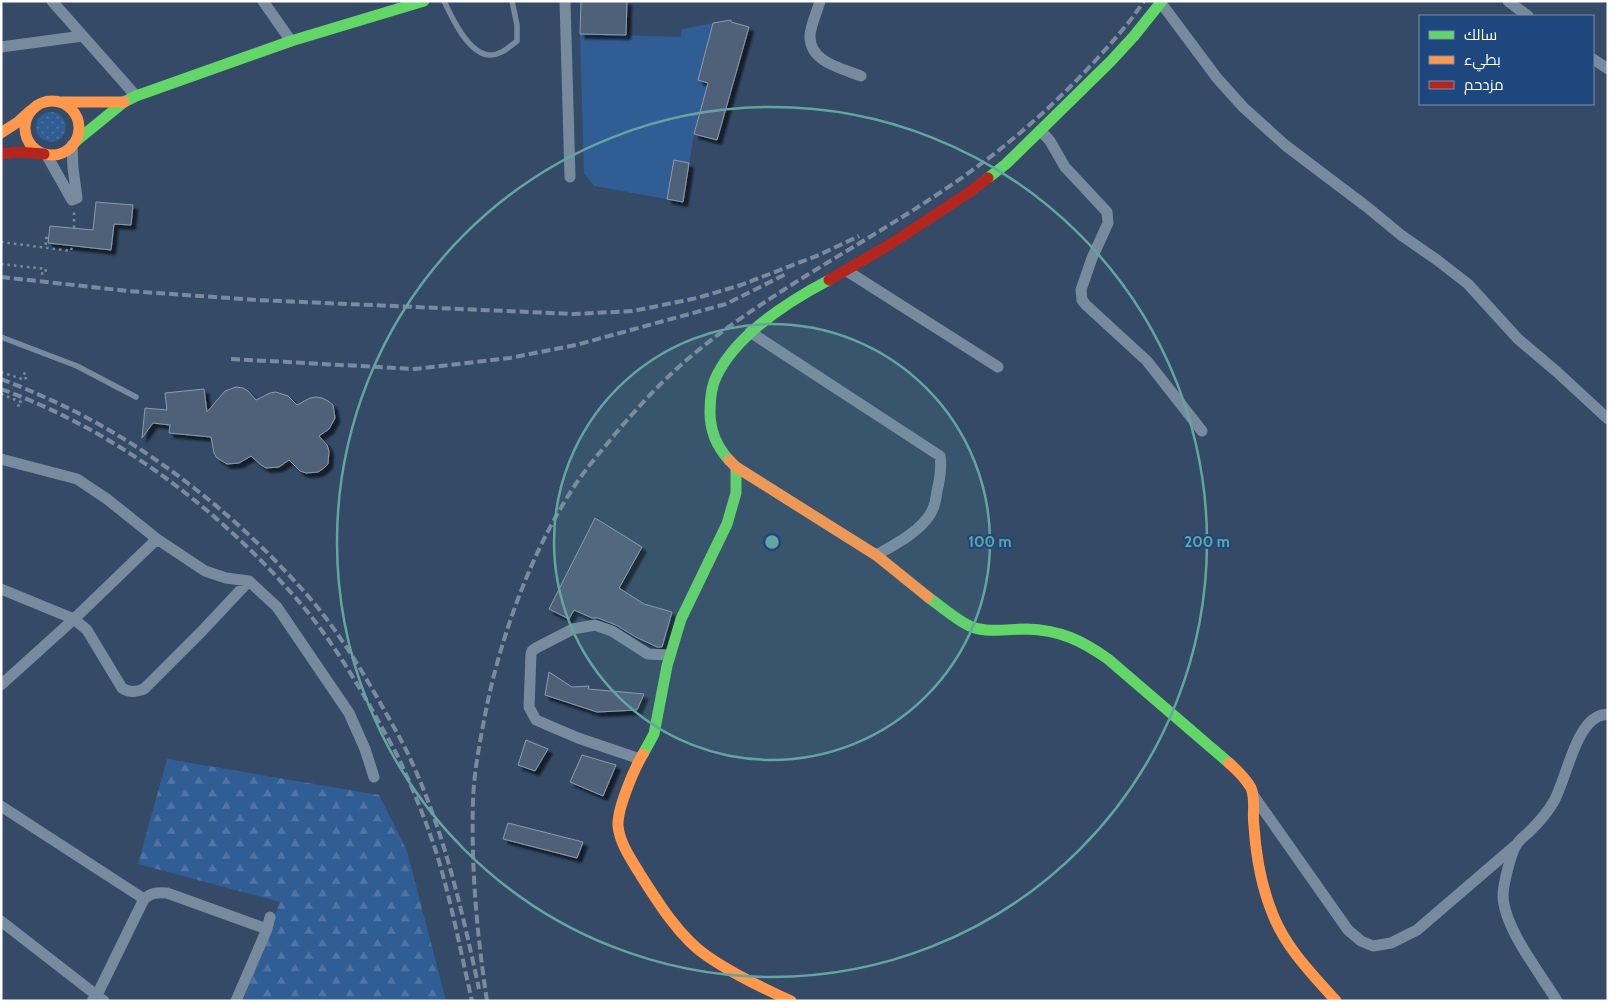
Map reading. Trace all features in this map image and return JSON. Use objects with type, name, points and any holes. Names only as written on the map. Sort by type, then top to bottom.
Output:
[{"type":"street","points":[[52,1],[136,96]]},
{"type":"street","points":[[263,1],[291,40]]},
{"type":"street","points":[[1,154],[16,152],[53,155],[62,153],[124,102],[136,96],[291,40],[424,1]]},
{"type":"street","points":[[565,1],[570,177]]},
{"type":"street","points":[[820,1],[810,34],[814,52],[828,64],[861,76]]},
{"type":"street","points":[[1508,1],[1527,15]]},
{"type":"street","points":[[1608,419],[1518,339],[1468,284],[1400,235],[1367,207],[1285,145],[1242,107],[1217,78],[1161,2],[1117,55],[1006,164],[968,194],[847,271],[812,289],[750,332],[729,355],[716,376],[710,397],[710,422],[720,450],[736,467],[876,555],[942,608],[971,627],[987,630],[1027,629],[1065,635],[1087,644],[1108,659],[1237,770],[1248,783],[1253,795],[1348,930],[1361,941],[1373,946],[1391,943],[1417,930],[1516,846],[1544,816],[1554,801],[1569,767],[1575,744],[1584,730],[1597,716],[1608,714]]},
{"type":"street","points":[[1,47],[83,36]]},
{"type":"street","points":[[1594,60],[1608,69]]},
{"type":"street","points":[[1,133],[38,105],[45,102],[124,102]]},
{"type":"street","points":[[31,110],[26,117],[25,135],[29,143],[36,150],[45,154],[72,200],[77,198],[73,168],[74,143],[79,132],[78,123],[75,114],[61,102]]},
{"type":"street","points":[[1041,130],[1065,167],[1107,212],[1108,223],[1092,258],[1081,290],[1082,300],[1147,361],[1202,431]]},
{"type":"street","points":[[847,271],[998,367]]},
{"type":"street","points":[[750,332],[940,456],[940,479],[934,508],[921,525],[900,542],[876,555]]},
{"type":"street","points":[[1,459],[76,479],[106,498],[157,539],[206,571],[226,578],[248,581],[277,607],[349,713],[365,749],[374,777]]},
{"type":"street","points":[[736,467],[736,493],[727,524],[681,619],[659,700],[654,734],[640,759],[623,800],[618,825],[624,847],[660,906],[693,946],[706,956],[765,989],[791,1001]]},
{"type":"street","points":[[1,686],[157,539]]},
{"type":"street","points":[[1,589],[74,619],[87,630],[122,688],[128,692],[136,692],[144,689],[202,631],[248,581]]},
{"type":"street","points":[[640,759],[578,738],[536,720],[529,707],[531,654],[536,648],[573,629],[595,625],[612,631],[648,654],[670,655]]},
{"type":"street","points":[[1253,795],[1252,821],[1257,863],[1273,916],[1288,943],[1336,1001]]},
{"type":"street","points":[[1,806],[144,899]]},
{"type":"street","points":[[1516,846],[1506,874],[1504,896],[1508,919],[1557,1001]]},
{"type":"street","points":[[1,922],[98,999],[144,899],[149,894],[166,893],[266,929]]},
{"type":"street","points":[[236,1001],[270,917]]},
{"type":"lane","points":[[444,1],[458,28],[474,49],[490,55],[505,51],[517,41],[517,25],[512,1]]},
{"type":"lane","points":[[1,337],[76,366],[136,397]]},
{"type":"path","points":[[44,238],[46,238],[45,248]]},
{"type":"path","points":[[1,242],[72,251],[72,246]]},
{"type":"path","points":[[1,264],[46,269],[45,274],[40,273]]},
{"type":"path","points":[[1,372],[25,380],[27,375],[22,372]]},
{"type":"path","points":[[1,394],[22,402],[20,406],[17,405]]},
{"type":"green space","points":[[725,21],[694,134],[683,202],[594,186],[584,173],[580,34],[681,37],[682,29]]},
{"type":"green space","points":[[51,112],[62,116],[66,127],[62,138],[51,142],[40,138],[36,127],[40,116]]},
{"type":"green space","points":[[167,759],[379,795],[407,851],[446,1001],[243,1001],[280,902],[138,864]]},
{"type":"building","points":[[581,1],[627,1],[626,35],[580,34]]},
{"type":"building","points":[[731,20],[731,22],[749,27],[717,140],[694,134],[708,83],[698,80],[713,23]]},
{"type":"building","points":[[674,160],[689,163],[683,202],[667,199]]},
{"type":"building","points":[[96,202],[133,205],[131,225],[114,224],[111,250],[48,243],[50,226],[93,230]]},
{"type":"building","points":[[236,387],[248,391],[256,400],[276,392],[288,396],[297,405],[316,397],[322,398],[333,405],[335,418],[329,429],[319,436],[327,445],[329,451],[328,464],[318,472],[306,473],[300,471],[289,460],[279,467],[266,468],[251,456],[239,463],[227,464],[217,458],[214,453],[211,437],[169,433],[170,425],[153,423],[142,438],[145,408],[167,410],[165,393],[204,389],[207,412],[225,391]]},
{"type":"building","points":[[595,518],[642,547],[619,588],[644,604],[672,612],[662,647],[657,647],[616,625],[598,618],[592,618],[574,610],[569,619],[549,609]]},
{"type":"building","points":[[549,672],[572,687],[589,686],[588,689],[644,694],[637,710],[597,712],[545,695]]},
{"type":"building","points":[[526,740],[548,749],[535,771],[518,765]]},
{"type":"building","points":[[582,755],[616,765],[603,796],[570,782]]},
{"type":"building","points":[[508,823],[583,842],[577,858],[503,839]]},
{"type":"railway","points":[[487,1001],[480,951],[473,851],[474,789],[480,741],[502,646],[523,587],[549,530],[580,478],[635,411],[689,358],[756,308],[947,188],[990,157],[1037,118],[1081,76],[1121,32],[1144,1]]},
{"type":"railway","points":[[1,277],[128,291],[257,300],[574,314],[633,311],[697,298],[741,285],[819,255],[859,236]]},
{"type":"railway","points":[[231,359],[415,369],[510,358],[576,345],[726,304],[788,273]]},
{"type":"railway","points":[[1,379],[76,412],[107,429],[138,448],[196,489],[224,512],[276,561],[325,617],[378,698],[405,747],[422,786],[451,871],[479,989]]},
{"type":"railway","points":[[1,389],[43,406],[83,426],[123,449],[160,474],[231,531],[294,596],[318,626],[371,707],[399,758],[416,798],[443,876],[472,1001]]},
{"type":"traffic: fast","points":[[76,141],[124,102],[136,96],[291,41],[424,1]]},
{"type":"traffic: fast","points":[[988,178],[1006,164],[1111,61],[1162,1]]},
{"type":"traffic: fast","points":[[729,460],[715,438],[710,419],[711,393],[717,375],[726,360],[751,332],[782,308],[829,280]]},
{"type":"traffic: fast","points":[[643,754],[654,734],[667,666],[681,619],[727,524],[736,493],[736,467]]},
{"type":"traffic: fast","points":[[928,597],[956,618],[972,627],[992,630],[1026,629],[1049,631],[1070,637],[1089,646],[1108,659],[1229,763]]},
{"type":"traffic: slow","points":[[47,101],[57,101],[71,109],[77,118],[79,128],[77,138],[71,147],[57,155],[47,155],[37,150],[30,143],[25,133],[25,123],[30,113],[37,106],[47,101]]},
{"type":"traffic: slow","points":[[61,102],[124,102]]},
{"type":"traffic: slow","points":[[1,133],[18,122],[30,111]]},
{"type":"traffic: slow","points":[[729,460],[736,467],[876,555],[928,597]]},
{"type":"traffic: slow","points":[[643,754],[627,789],[618,819],[621,839],[633,863],[678,929],[697,948],[717,963],[738,975],[791,1001]]},
{"type":"traffic: slow","points":[[1229,763],[1251,788],[1262,882],[1278,927],[1309,971],[1336,1001]]},
{"type":"traffic: jam","points":[[1,154],[16,152],[44,154]]},
{"type":"traffic: jam","points":[[829,280],[889,245],[988,178]]}]
